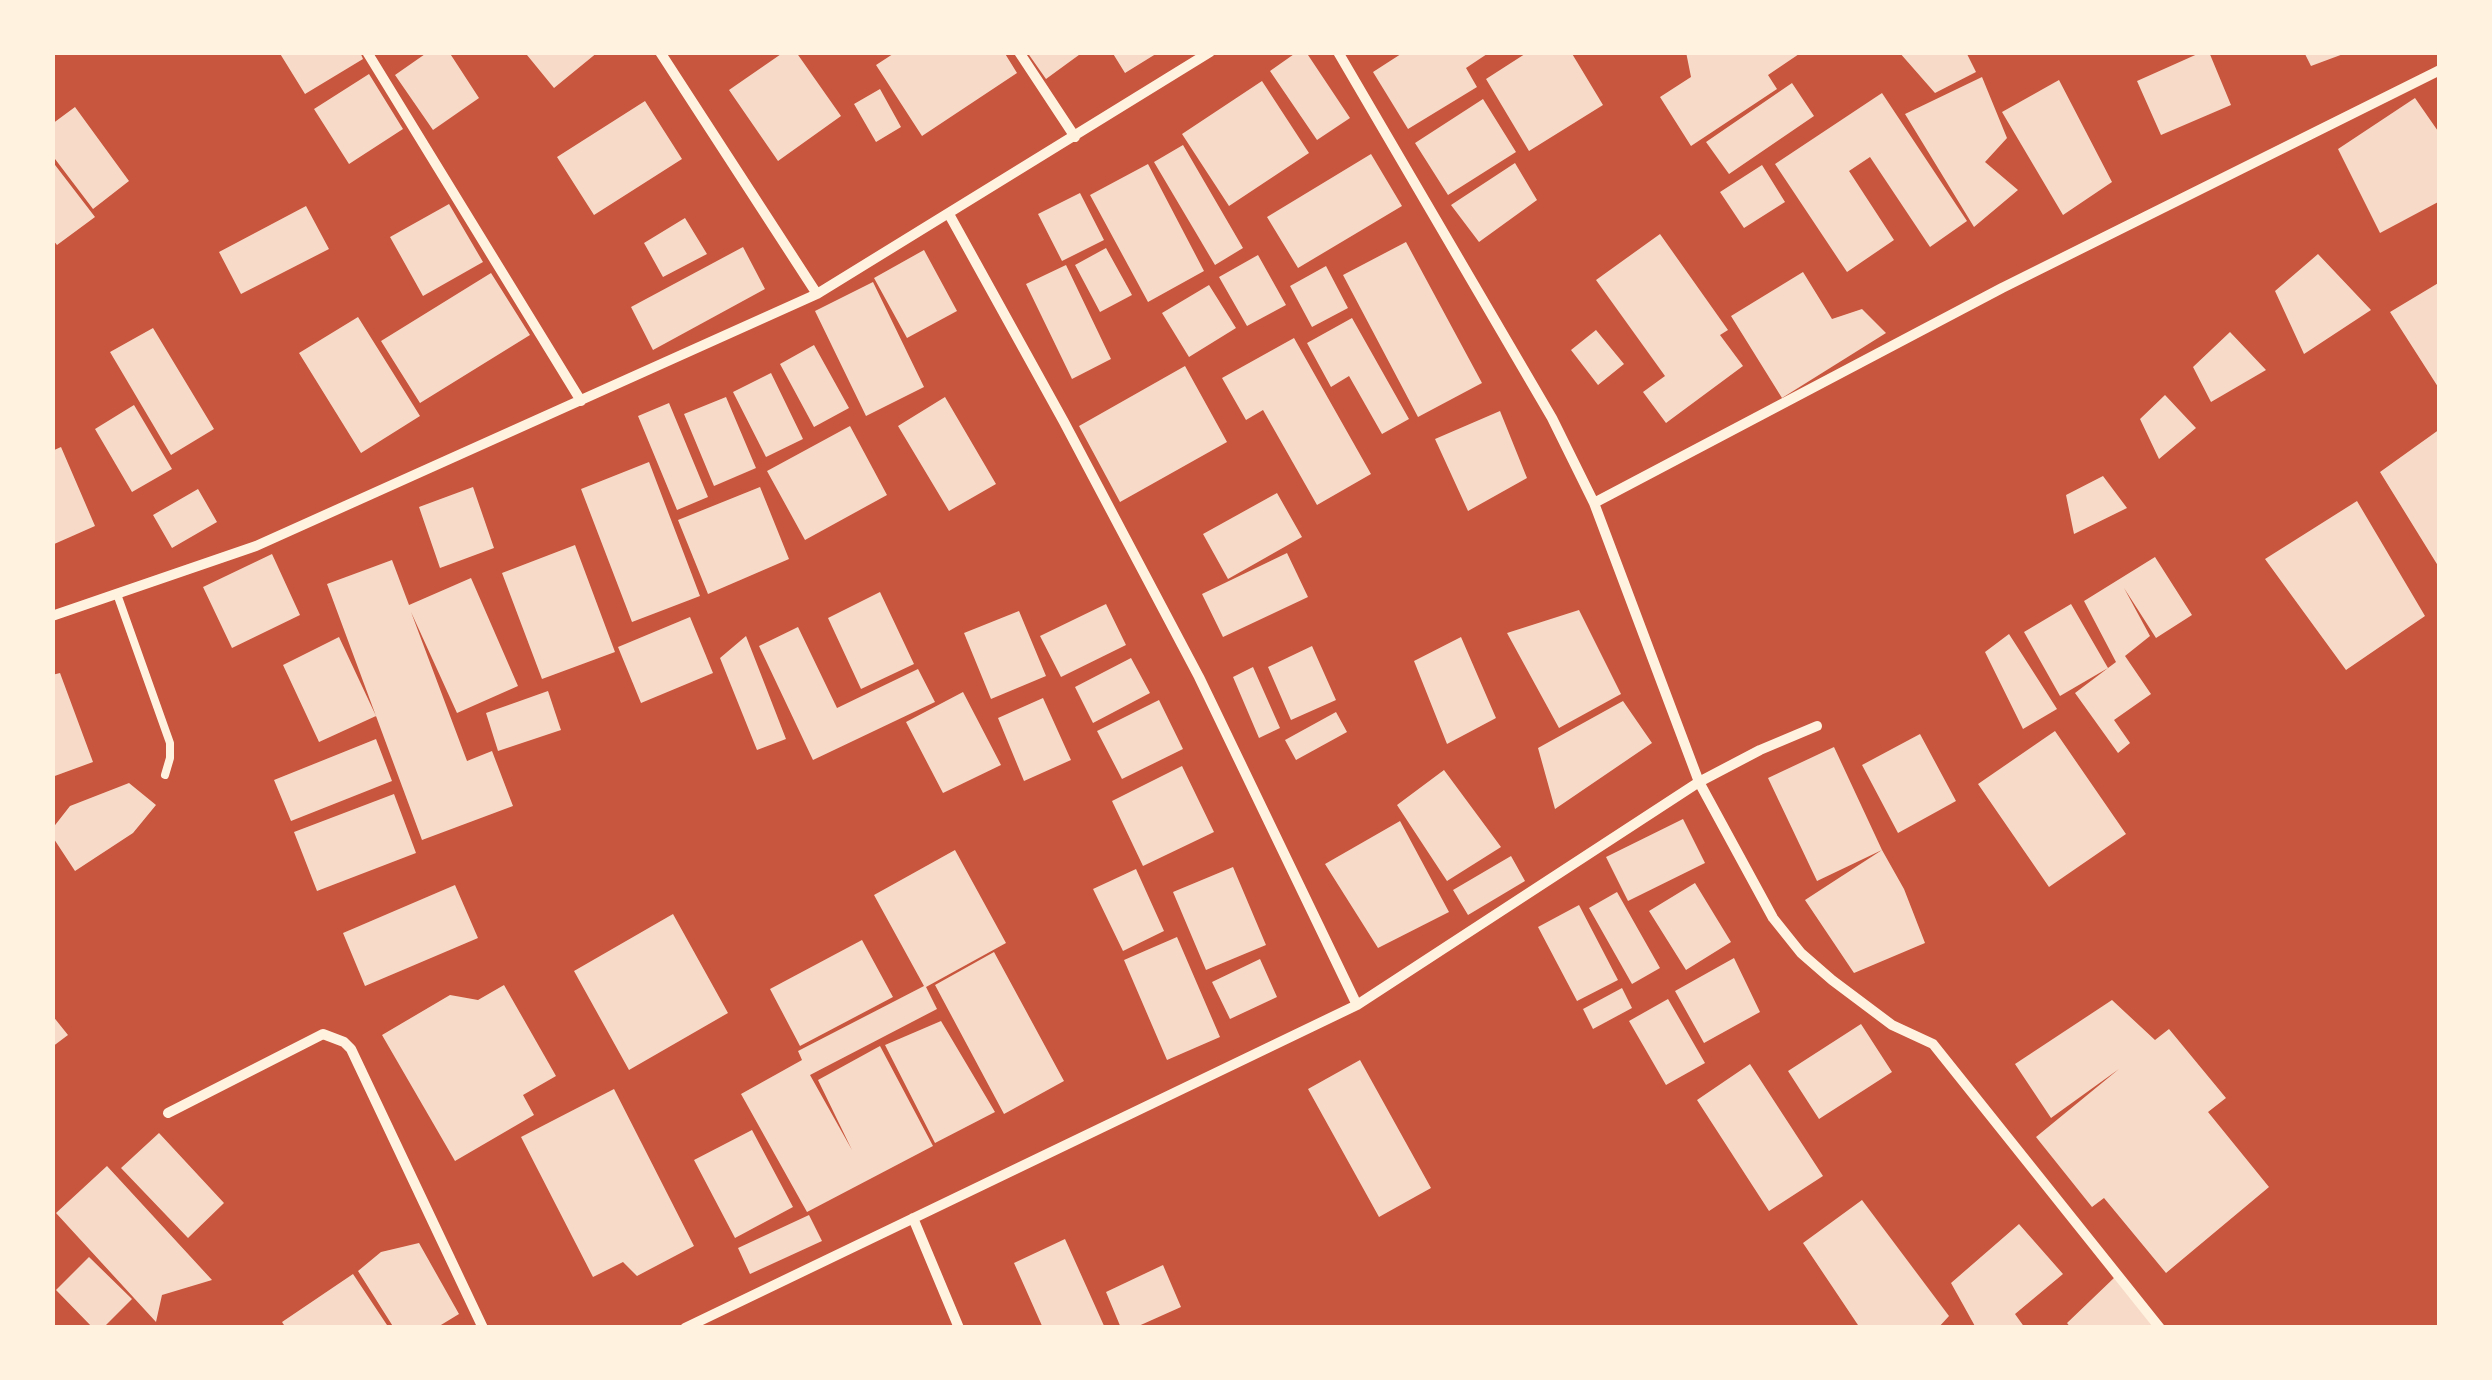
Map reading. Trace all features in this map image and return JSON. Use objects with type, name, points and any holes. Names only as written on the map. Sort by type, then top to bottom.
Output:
[{"type":"street","points":[[367,52],[580,402]]},
{"type":"street","points":[[660,52],[817,294]]},
{"type":"street","points":[[1019,52],[1075,137]]},
{"type":"street","points":[[52,616],[256,546],[817,294],[950,216],[1210,52]]},
{"type":"street","points":[[1338,52],[1542,402],[1594,503],[1699,782],[1773,918],[1801,953],[1892,1025],[1933,1044],[2160,1328]]},
{"type":"street","points":[[1594,503],[2002,288],[2440,70]]},
{"type":"street","points":[[950,216],[1199,677],[1357,1005]]},
{"type":"street","points":[[685,1328],[1357,1005],[1699,782],[1817,726]]},
{"type":"street","points":[[168,1113],[323,1034],[344,1042],[351,1049],[483,1328]]},
{"type":"street","points":[[913,1218],[960,1328]]},
{"type":"lane","points":[[117,594],[170,743],[165,775]]},
{"type":"building","points":[[279,52],[360,52],[363,59],[305,94]]},
{"type":"building","points":[[428,52],[449,52],[479,98],[433,130],[395,75]]},
{"type":"building","points":[[598,52],[554,88],[527,55]]},
{"type":"building","points":[[784,52],[796,52],[841,116],[778,161],[729,90]]},
{"type":"building","points":[[896,52],[1004,52],[1017,73],[922,136],[876,65]]},
{"type":"building","points":[[1027,52],[1083,52],[1046,79]]},
{"type":"building","points":[[1112,52],[1159,52],[1125,73]]},
{"type":"building","points":[[1297,52],[1306,52],[1350,118],[1317,140],[1270,71]]},
{"type":"building","points":[[1404,52],[1490,52],[1466,68],[1477,87],[1408,129],[1373,72]]},
{"type":"building","points":[[1528,52],[1571,52],[1603,105],[1529,151],[1486,79]]},
{"type":"building","points":[[1686,52],[1802,52],[1768,75],[1777,89],[1691,146],[1660,97],[1691,77]]},
{"type":"building","points":[[1899,52],[1966,52],[1976,72],[1935,93]]},
{"type":"building","points":[[2209,52],[2231,105],[2161,135],[2137,81]]},
{"type":"building","points":[[2304,52],[2346,52],[2346,53],[2311,66]]},
{"type":"building","points":[[369,74],[403,129],[349,164],[314,109]]},
{"type":"building","points":[[1982,77],[2007,138],[1985,162],[2018,190],[1974,227],[1905,114]]},
{"type":"building","points":[[2059,80],[2112,182],[2063,215],[2002,112]]},
{"type":"building","points":[[1262,81],[1309,153],[1229,206],[1182,134]]},
{"type":"building","points":[[1792,83],[1814,116],[1729,174],[1706,142]]},
{"type":"building","points":[[880,89],[901,127],[876,142],[854,104]]},
{"type":"building","points":[[1882,93],[1967,221],[1930,247],[1870,157],[1849,171],[1894,240],[1847,272],[1775,164]]},
{"type":"building","points":[[2415,98],[2440,134],[2440,201],[2380,233],[2338,149]]},
{"type":"building","points":[[1483,99],[1516,152],[1448,195],[1415,143]]},
{"type":"building","points":[[645,101],[682,159],[594,215],[557,157]]},
{"type":"building","points":[[75,107],[129,181],[93,209],[52,155],[52,124]]},
{"type":"building","points":[[1183,145],[1243,248],[1215,265],[1154,162]]},
{"type":"building","points":[[1371,154],[1402,206],[1298,268],[1267,217]]},
{"type":"building","points":[[52,161],[95,217],[57,245],[52,239]]},
{"type":"building","points":[[1515,163],[1537,200],[1479,242],[1451,205]]},
{"type":"building","points":[[1148,164],[1204,271],[1148,302],[1090,195]]},
{"type":"building","points":[[1762,165],[1785,202],[1744,228],[1720,192]]},
{"type":"building","points":[[1080,193],[1104,240],[1062,261],[1038,214]]},
{"type":"building","points":[[449,204],[483,262],[423,296],[390,237]]},
{"type":"building","points":[[306,206],[329,249],[241,294],[219,252]]},
{"type":"building","points":[[685,218],[707,254],[663,277],[644,243]]},
{"type":"building","points":[[1660,234],[1728,330],[1720,335],[1743,366],[1666,423],[1643,392],[1665,376],[1596,280]]},
{"type":"building","points":[[1406,242],[1482,383],[1418,417],[1343,275]]},
{"type":"building","points":[[743,247],[765,289],[653,350],[631,307]]},
{"type":"building","points":[[1106,248],[1132,295],[1100,312],[1075,265]]},
{"type":"building","points":[[924,250],[957,311],[907,338],[874,278]]},
{"type":"building","points":[[2318,254],[2371,310],[2304,354],[2275,291]]},
{"type":"building","points":[[1258,255],[1286,305],[1247,326],[1219,277]]},
{"type":"building","points":[[1066,265],[1111,359],[1072,379],[1026,284]]},
{"type":"building","points":[[1326,266],[1348,308],[1312,327],[1290,286]]},
{"type":"building","points":[[1803,272],[1832,319],[1862,309],[1886,333],[1782,398],[1731,316]]},
{"type":"building","points":[[491,273],[530,335],[420,403],[381,341]]},
{"type":"building","points":[[873,282],[924,387],[866,416],[815,311]]},
{"type":"building","points":[[2440,282],[2440,390],[2390,312]]},
{"type":"building","points":[[1209,285],[1236,328],[1189,357],[1162,313]]},
{"type":"building","points":[[358,317],[420,416],[361,453],[299,353]]},
{"type":"building","points":[[1352,318],[1409,419],[1382,434],[1349,376],[1331,387],[1307,343]]},
{"type":"building","points":[[153,328],[214,429],[171,455],[110,352]]},
{"type":"building","points":[[1596,330],[1624,364],[1598,385],[1571,350]]},
{"type":"building","points":[[2230,332],[2266,370],[2211,402],[2193,367]]},
{"type":"building","points":[[1294,338],[1371,474],[1317,505],[1263,410],[1246,420],[1222,378]]},
{"type":"building","points":[[814,345],[849,408],[814,427],[780,364]]},
{"type":"building","points":[[1185,366],[1227,442],[1120,502],[1079,426]]},
{"type":"building","points":[[771,373],[803,439],[766,457],[733,392]]},
{"type":"building","points":[[2165,395],[2196,428],[2159,459],[2140,419]]},
{"type":"building","points":[[726,397],[756,468],[714,486],[684,414]]},
{"type":"building","points":[[945,397],[996,484],[949,511],[898,426]]},
{"type":"building","points":[[669,403],[708,497],[677,510],[638,416]]},
{"type":"building","points":[[134,405],[172,469],[132,492],[95,429]]},
{"type":"building","points":[[1500,411],[1527,478],[1468,511],[1435,439]]},
{"type":"building","points":[[850,426],[887,495],[805,540],[767,471]]},
{"type":"building","points":[[2440,429],[2440,569],[2380,472]]},
{"type":"building","points":[[61,447],[95,526],[52,545],[52,451]]},
{"type":"building","points":[[649,462],[700,596],[632,622],[581,489]]},
{"type":"building","points":[[2103,476],[2127,508],[2074,534],[2066,495]]},
{"type":"building","points":[[473,487],[494,548],[440,568],[419,507]]},
{"type":"building","points":[[760,487],[789,559],[708,594],[678,520]]},
{"type":"building","points":[[198,489],[217,522],[172,548],[153,515]]},
{"type":"building","points":[[1277,493],[1302,537],[1228,579],[1203,534]]},
{"type":"building","points":[[2357,501],[2425,616],[2346,670],[2265,559]]},
{"type":"building","points":[[575,545],[615,652],[542,679],[502,573]]},
{"type":"building","points":[[1287,553],[1308,597],[1223,637],[1202,594]]},
{"type":"building","points":[[272,554],[300,615],[232,648],[203,587]]},
{"type":"building","points":[[2155,557],[2192,615],[2156,638],[2124,588],[2150,636],[2125,656],[2151,694],[2114,720],[2130,743],[2118,753],[2075,693],[2116,662],[2084,601]]},
{"type":"building","points":[[392,560],[409,605],[471,578],[518,686],[457,713],[411,612],[467,761],[492,751],[513,806],[422,840],[327,584]]},
{"type":"building","points":[[880,592],[914,664],[861,689],[828,618]]},
{"type":"building","points":[[1106,604],[1126,645],[1061,677],[1040,636]]},
{"type":"building","points":[[2071,604],[2108,668],[2060,696],[2024,632]]},
{"type":"building","points":[[1579,610],[1621,694],[1559,728],[1507,633]]},
{"type":"building","points":[[1019,611],[1046,676],[991,699],[964,633]]},
{"type":"building","points":[[690,617],[713,673],[641,703],[618,647]]},
{"type":"building","points":[[798,627],[837,708],[918,669],[935,702],[813,760],[759,646]]},
{"type":"building","points":[[2009,634],[2057,709],[2023,729],[1985,652]]},
{"type":"building","points":[[746,636],[786,739],[757,750],[720,658]]},
{"type":"building","points":[[339,637],[376,716],[319,742],[283,665]]},
{"type":"building","points":[[1461,637],[1496,718],[1447,744],[1414,661]]},
{"type":"building","points":[[1312,646],[1336,700],[1291,720],[1268,667]]},
{"type":"building","points":[[1131,658],[1150,693],[1093,723],[1075,687]]},
{"type":"building","points":[[1253,667],[1280,728],[1259,738],[1233,677]]},
{"type":"building","points":[[60,673],[93,762],[52,777],[52,675]]},
{"type":"building","points":[[548,691],[561,730],[498,751],[486,713]]},
{"type":"building","points":[[963,692],[1001,765],[943,793],[906,722]]},
{"type":"building","points":[[1043,698],[1071,760],[1024,781],[998,718]]},
{"type":"building","points":[[1159,700],[1183,749],[1122,779],[1097,731]]},
{"type":"building","points":[[1623,701],[1652,743],[1555,809],[1538,748]]},
{"type":"building","points":[[1336,712],[1347,732],[1296,760],[1285,740]]},
{"type":"building","points":[[2055,731],[2126,834],[2049,887],[1978,784]]},
{"type":"building","points":[[1920,734],[1956,801],[1898,833],[1862,765]]},
{"type":"building","points":[[376,739],[392,781],[291,821],[274,780]]},
{"type":"building","points":[[1834,747],[1882,850],[1817,881],[1768,778]]},
{"type":"building","points":[[1182,766],[1214,832],[1143,866],[1112,801]]},
{"type":"building","points":[[1444,770],[1501,847],[1447,881],[1397,805]]},
{"type":"building","points":[[129,783],[156,805],[133,833],[75,871],[52,836],[52,829],[70,806]]},
{"type":"building","points":[[394,794],[416,853],[317,891],[294,832]]},
{"type":"building","points":[[1683,819],[1705,863],[1628,901],[1606,857]]},
{"type":"building","points":[[1400,821],[1449,912],[1378,948],[1325,864]]},
{"type":"building","points":[[955,850],[1006,943],[926,987],[937,1009],[810,1075],[852,1150],[818,1080],[880,1046],[933,1146],[807,1212],[741,1094],[802,1060],[798,1051],[924,986],[874,895]]},
{"type":"building","points":[[1882,850],[1904,889],[1925,943],[1854,973],[1805,900]]},
{"type":"building","points":[[1511,856],[1525,881],[1468,915],[1453,890]]},
{"type":"building","points":[[1233,867],[1266,945],[1206,970],[1173,892]]},
{"type":"building","points":[[1136,869],[1164,931],[1123,951],[1093,889]]},
{"type":"building","points":[[1695,883],[1731,942],[1686,970],[1649,911]]},
{"type":"building","points":[[455,885],[478,938],[365,986],[343,933]]},
{"type":"building","points":[[1617,892],[1660,968],[1632,984],[1589,908]]},
{"type":"building","points":[[1579,905],[1618,980],[1577,1001],[1538,927]]},
{"type":"building","points":[[673,914],[728,1013],[629,1070],[574,971]]},
{"type":"building","points":[[1177,937],[1220,1037],[1167,1060],[1124,960]]},
{"type":"building","points":[[862,940],[893,997],[800,1046],[770,989]]},
{"type":"building","points":[[994,952],[1064,1081],[1004,1114],[935,985]]},
{"type":"building","points":[[1734,958],[1760,1012],[1704,1043],[1675,991]]},
{"type":"building","points":[[1260,959],[1277,997],[1230,1019],[1212,982]]},
{"type":"building","points":[[504,985],[556,1076],[523,1095],[534,1115],[455,1161],[382,1035],[450,995],[478,1000]]},
{"type":"building","points":[[1622,988],[1632,1008],[1593,1029],[1583,1009]]},
{"type":"building","points":[[1668,999],[1705,1063],[1666,1085],[1629,1021]]},
{"type":"building","points":[[2112,1000],[2155,1040],[2169,1029],[2226,1098],[2208,1112],[2269,1187],[2166,1273],[2104,1198],[2092,1207],[2036,1137],[2119,1069],[2051,1118],[2015,1064]]},
{"type":"building","points":[[52,1015],[68,1035],[52,1047]]},
{"type":"building","points":[[941,1021],[995,1112],[935,1143],[885,1045]]},
{"type":"building","points":[[1861,1024],[1892,1072],[1819,1119],[1788,1071]]},
{"type":"building","points":[[1360,1060],[1431,1188],[1379,1217],[1308,1089]]},
{"type":"building","points":[[1750,1064],[1823,1176],[1769,1211],[1697,1100]]},
{"type":"building","points":[[614,1089],[694,1246],[637,1276],[623,1262],[593,1277],[521,1137]]},
{"type":"building","points":[[752,1130],[793,1207],[735,1238],[694,1160]]},
{"type":"building","points":[[159,1133],[224,1203],[188,1238],[121,1168]]},
{"type":"building","points":[[107,1166],[212,1280],[162,1295],[156,1322],[56,1213]]},
{"type":"building","points":[[1862,1200],[1949,1316],[1938,1328],[1860,1328],[1803,1243]]},
{"type":"building","points":[[809,1215],[822,1241],[750,1274],[738,1248]]},
{"type":"building","points":[[2019,1224],[2063,1274],[2015,1314],[2025,1328],[1976,1328],[1951,1283]]},
{"type":"building","points":[[1065,1239],[1105,1328],[1043,1328],[1014,1263]]},
{"type":"building","points":[[419,1243],[459,1314],[436,1328],[394,1328],[358,1271],[381,1252]]},
{"type":"building","points":[[89,1257],[132,1299],[103,1328],[93,1328],[56,1290]]},
{"type":"building","points":[[1163,1265],[1181,1307],[1134,1328],[1121,1328],[1106,1292]]},
{"type":"building","points":[[353,1274],[389,1328],[286,1328],[282,1322]]},
{"type":"building","points":[[2115,1277],[2157,1328],[2071,1328],[2067,1323]]}]
